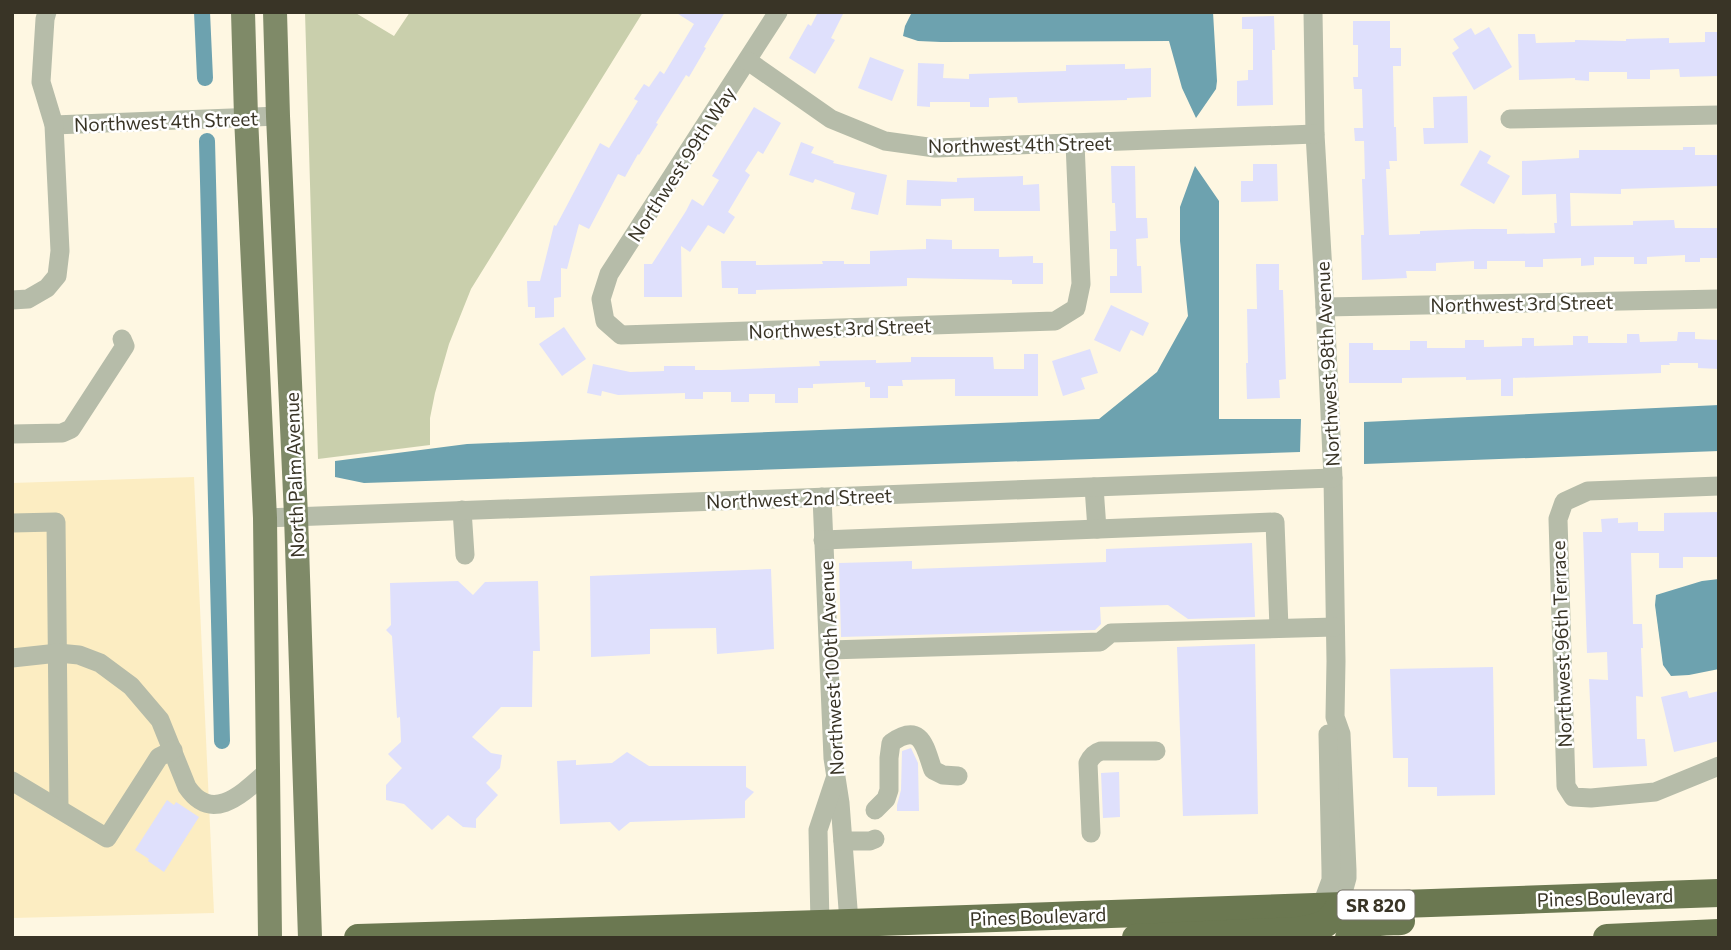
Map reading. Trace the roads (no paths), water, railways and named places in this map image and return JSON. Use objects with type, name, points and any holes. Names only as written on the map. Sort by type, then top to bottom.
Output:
[{"type":"highway","name":"Pines Boulevard","points":[[358,938],[832,928],[1100,914],[1719,893]]},
{"type":"highway","points":[[1349,938],[1351,932],[1369,924],[1483,917],[1545,900]]},
{"type":"highway","points":[[1136,938],[1298,931],[1323,925],[1333,918],[1330,907]]},
{"type":"highway","points":[[975,938],[1041,934],[1078,925],[1100,914]]},
{"type":"highway","points":[[1606,938],[1719,933]]},
{"type":"main road","name":"North Palm Avenue","points":[[243,12],[265,518],[270,938]]},
{"type":"main road","name":"North Palm Avenue","points":[[275,12],[310,938]]},
{"type":"street","points":[[12,300],[28,299],[47,288],[57,276],[60,251],[54,125],[41,82],[47,12]]},
{"type":"street","name":"Northwest 99th Way","points":[[606,321],[601,299],[608,274],[778,12]]},
{"type":"street","name":"Northwest 98th Avenue","points":[[1313,12],[1315,134],[1333,478],[1335,717],[1341,734],[1347,870],[1347,878],[1330,907]]},
{"type":"street","name":"Northwest 4th Street","points":[[748,61],[831,119],[886,141],[935,148],[1315,134]]},
{"type":"street","points":[[1510,119],[1719,115]]},
{"type":"street","name":"Northwest 4th Street","points":[[54,125],[278,116]]},
{"type":"street","name":"Northwest 3rd Street","points":[[606,321],[621,335],[1055,321],[1076,308],[1082,284],[1075,143]]},
{"type":"street","name":"Northwest 3rd Street","points":[[1325,307],[1719,299]]},
{"type":"street","points":[[12,434],[62,433],[71,429],[125,346],[122,339]]},
{"type":"street","name":"Northwest 2nd Street","points":[[265,518],[1333,478]]},
{"type":"street","name":"Northwest 96th Terrace","points":[[1719,486],[1588,491],[1564,502],[1558,519],[1566,786],[1573,797],[1654,793],[1719,766]]},
{"type":"street","points":[[1094,487],[1097,529]]},
{"type":"street","name":"Northwest 100th Avenue","points":[[822,497],[833,758],[843,841],[832,928]]},
{"type":"street","points":[[462,510],[465,555]]},
{"type":"street","points":[[12,523],[55,522],[59,809]]},
{"type":"street","points":[[823,540],[1275,522],[1279,628]]},
{"type":"street","points":[[829,650],[1100,642],[1111,633],[1335,627]]},
{"type":"street","points":[[12,658],[58,653],[79,655],[100,663],[131,686],[160,720],[187,787],[197,799],[208,804],[216,805],[232,800],[268,771]]},
{"type":"street","points":[[875,810],[886,799],[890,790],[891,743],[906,735],[915,736],[924,742],[933,770],[943,775],[958,776]]},
{"type":"street","points":[[12,781],[107,838],[159,757],[173,750]]},
{"type":"street","points":[[1091,833],[1088,763],[1091,758],[1101,751],[1156,751]]},
{"type":"street","points":[[832,928],[818,830],[836,778]]},
{"type":"street","points":[[843,841],[875,839]]},
{"type":"water","points":[[912,12],[1213,12],[1216,89],[1196,118],[1182,88],[1169,41],[918,41],[903,36]]},
{"type":"water","points":[[1195,166],[1219,201],[1219,419],[1301,419],[1300,452],[364,483],[335,477],[335,461],[467,444],[1099,419],[1157,372],[1188,316],[1180,241],[1180,207]]},
{"type":"water","points":[[1719,405],[1719,451],[1364,464],[1364,422]]},
{"type":"water","points":[[1719,579],[1719,669],[1671,676],[1663,665],[1656,595],[1702,581]]},
{"type":"waterway","points":[[202,12],[205,78]]},
{"type":"waterway","points":[[207,141],[222,741]]}]
